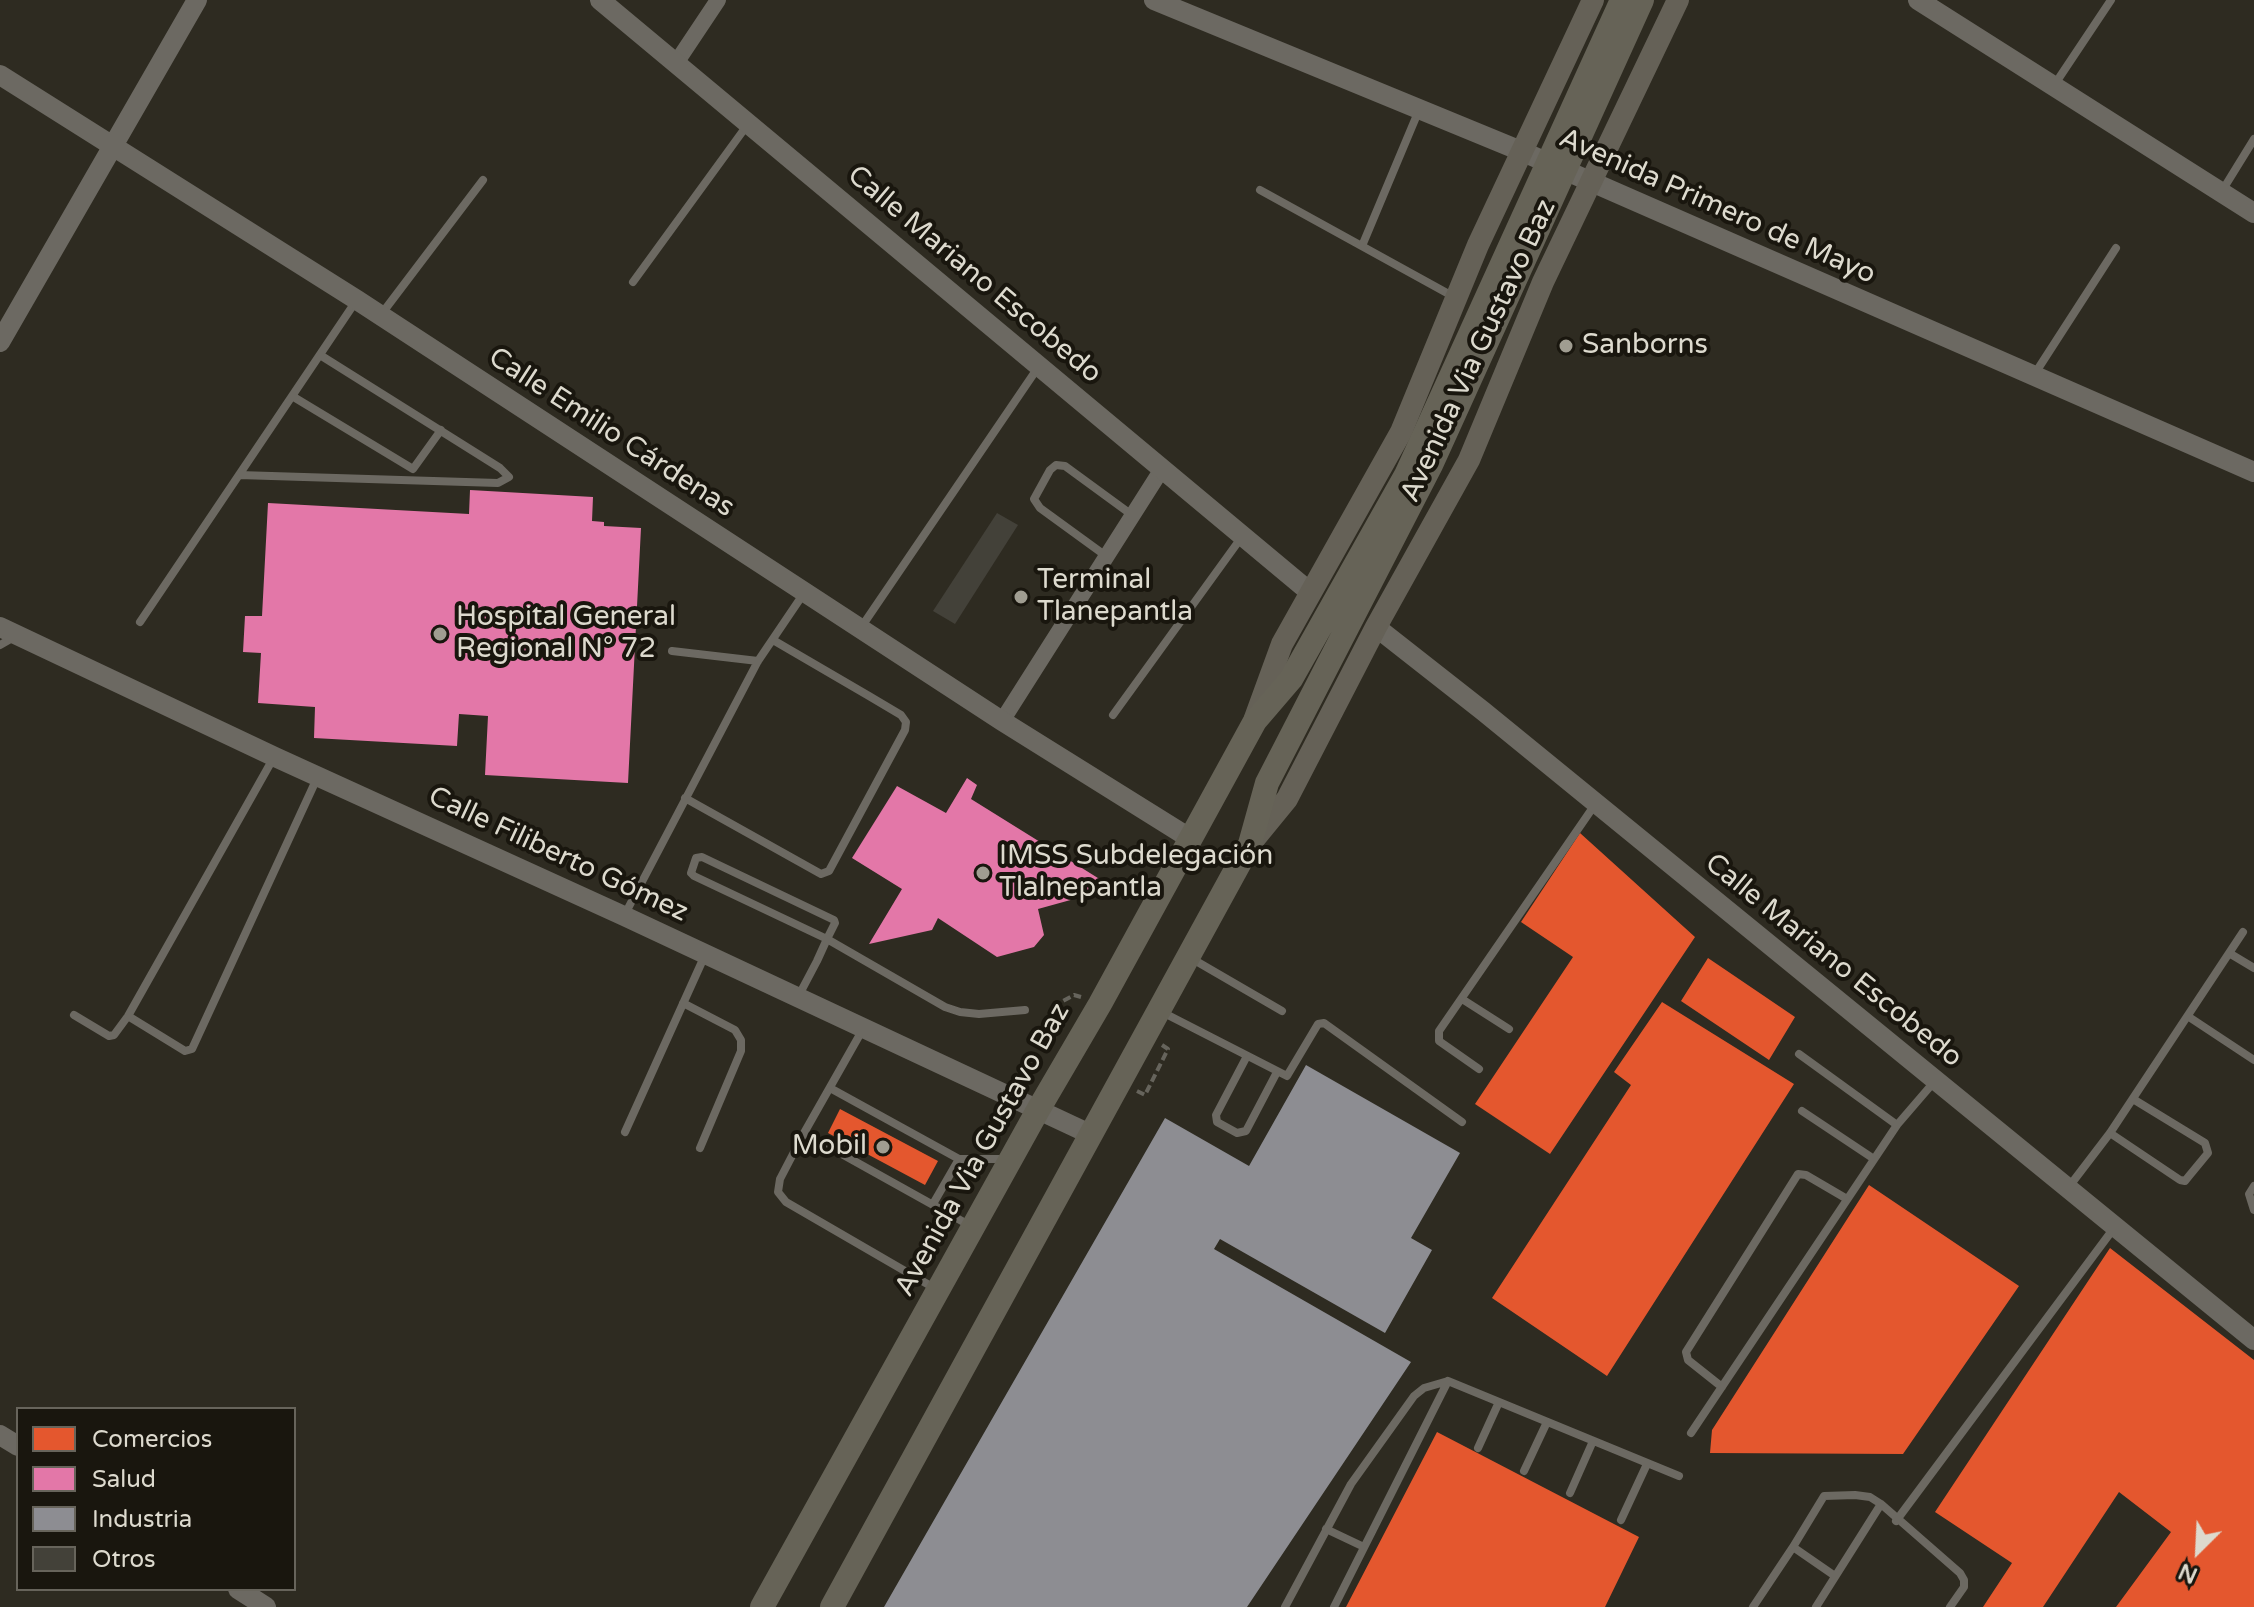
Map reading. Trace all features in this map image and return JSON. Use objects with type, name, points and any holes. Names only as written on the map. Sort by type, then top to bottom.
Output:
[{"type":"main road","name":"Avenida Via Gustavo Baz","points":[[762,1607],[1255,721],[1282,644],[1401,432],[1478,245],[1593,0]]},
{"type":"main road","name":"Avenida Via Gustavo Baz","points":[[1250,844],[1267,783],[1330,635],[1622,0]]},
{"type":"main road","name":"Avenida Via Gustavo Baz","points":[[1255,721],[1330,635],[1431,465],[1642,0]]},
{"type":"main road","name":"Avenida Via Gustavo Baz","points":[[832,1607],[1250,844],[1287,799],[1376,627],[1469,460],[1543,282],[1678,0]]},
{"type":"main road","points":[[1478,245],[1513,245],[1526,251],[1543,269],[1543,282]]},
{"type":"street","points":[[0,342],[197,0]]},
{"type":"street","name":"Calle Mariano Escobedo","points":[[600,0],[1311,593]]},
{"type":"street","points":[[676,63],[718,0]]},
{"type":"street","name":"Avenida Primero de Mayo","points":[[1154,0],[1521,151],[2254,472]]},
{"type":"street","points":[[1918,0],[2254,213]]},
{"type":"street","name":"Calle Emilio Cárdenas","points":[[0,75],[357,300],[1002,721],[1191,839]]},
{"type":"street","points":[[1002,721],[1162,469]]},
{"type":"street","name":"Calle Mariano Escobedo","points":[[1376,627],[2254,1340]]},
{"type":"street","name":"Calle Filiberto Gómez","points":[[6,636],[624,916],[1092,1135]]},
{"type":"street","points":[[241,1591],[266,1607]]},
{"type":"lane","points":[[2055,85],[2111,0]]},
{"type":"lane","points":[[1362,246],[1419,109]]},
{"type":"lane","points":[[633,282],[749,124]]},
{"type":"lane","points":[[2222,192],[2254,139]]},
{"type":"lane","points":[[380,316],[483,180]]},
{"type":"lane","points":[[1260,190],[1456,298]]},
{"type":"lane","points":[[2034,376],[2116,248]]},
{"type":"lane","points":[[140,622],[357,300]]},
{"type":"lane","points":[[239,475],[498,483],[509,477],[500,468],[320,355]]},
{"type":"lane","points":[[860,629],[1039,365]]},
{"type":"lane","points":[[292,396],[432,481]]},
{"type":"lane","points":[[413,469],[441,430]]},
{"type":"lane","points":[[1106,556],[1040,508],[1034,499],[1050,470],[1056,465],[1065,466],[1132,515]]},
{"type":"lane","points":[[1113,715],[1242,537]]},
{"type":"lane","points":[[624,916],[758,661],[805,593]]},
{"type":"lane","points":[[685,798],[821,874],[829,871],[905,730],[906,722],[880,702],[773,640]]},
{"type":"lane","points":[[672,651],[758,661]]},
{"type":"lane","points":[[74,1015],[109,1036],[114,1035],[128,1016],[275,757]]},
{"type":"lane","points":[[128,1016],[185,1051],[192,1049],[319,776]]},
{"type":"lane","points":[[1479,1069],[1438,1037],[1596,803]]},
{"type":"lane","points":[[798,998],[827,939],[835,923],[832,917],[702,857],[696,858],[691,869],[694,876],[827,939],[945,1007],[979,1014],[1025,1010]]},
{"type":"lane","points":[[2068,1188],[2110,1133],[2243,932]]},
{"type":"lane","points":[[2229,953],[2254,968]]},
{"type":"lane","points":[[625,1132],[705,955]]},
{"type":"lane","points":[[1189,957],[1282,1011]]},
{"type":"lane","points":[[1462,999],[1509,1029]]},
{"type":"lane","points":[[683,1003],[735,1030],[741,1040],[741,1051],[700,1148]]},
{"type":"lane","points":[[1160,1011],[1287,1076],[1318,1024],[1324,1023],[1462,1122]]},
{"type":"lane","points":[[2189,1017],[2254,1060]]},
{"type":"lane","points":[[863,1028],[780,1179],[778,1192],[786,1202],[938,1290]]},
{"type":"lane","points":[[1799,1054],[1897,1125]]},
{"type":"lane","points":[[1247,1056],[1215,1119],[1237,1133],[1246,1131],[1277,1072]]},
{"type":"lane","points":[[1691,1433],[1897,1125],[1935,1081]]},
{"type":"lane","points":[[830,1088],[959,1159],[1011,1159]]},
{"type":"lane","points":[[2110,1133],[2180,1180],[2185,1181],[2208,1153],[2205,1143],[2133,1099]]},
{"type":"lane","points":[[1802,1111],[1874,1159]]},
{"type":"lane","points":[[804,1133],[973,1227]]},
{"type":"lane","points":[[933,1204],[959,1159]]},
{"type":"lane","points":[[1722,1387],[1688,1360],[1686,1352],[1798,1174],[1806,1175],[1847,1199]]},
{"type":"lane","points":[[2254,1186],[2249,1194],[2254,1210]]},
{"type":"lane","points":[[1896,1521],[2115,1227]]},
{"type":"lane","points":[[1334,1607],[1448,1381]]},
{"type":"lane","points":[[1285,1607],[1351,1484],[1414,1396],[1424,1388],[1448,1381],[1679,1476]]},
{"type":"lane","points":[[1478,1448],[1499,1402]]},
{"type":"lane","points":[[1524,1471],[1547,1422]]},
{"type":"lane","points":[[1570,1493],[1593,1441]]},
{"type":"lane","points":[[1621,1520],[1647,1464]]},
{"type":"lane","points":[[1753,1607],[1824,1496],[1855,1495],[1870,1497],[1881,1504],[1896,1521],[1960,1573],[1964,1587],[1950,1607]]},
{"type":"lane","points":[[1816,1607],[1881,1504]]},
{"type":"lane","points":[[1326,1529],[1364,1547]]},
{"type":"lane","points":[[1793,1547],[1835,1576]]},
{"type":"path","points":[[1053,1049],[1040,1042],[1063,1001]]},
{"type":"path","points":[[1132,1089],[1145,1095],[1168,1049]]},
{"type":"building: Comercios","points":[[1580,833],[1695,937],[1550,1154],[1475,1104],[1573,957],[1521,922]]},
{"type":"building: Comercios","points":[[1708,958],[1795,1017],[1769,1060],[1681,1001]]},
{"type":"building: Comercios","points":[[1662,1002],[1794,1084],[1607,1376],[1492,1298],[1631,1085],[1614,1072]]},
{"type":"building: Comercios","name":"Mobil","points":[[840,1109],[938,1161],[925,1185],[828,1133]]},
{"type":"building: Comercios","points":[[1869,1185],[2019,1286],[1903,1454],[1710,1453],[1712,1430]]},
{"type":"building: Comercios","points":[[2110,1248],[2254,1360],[2254,1607],[2116,1607],[2171,1532],[2119,1492],[2043,1607],[1983,1607],[2012,1563],[1935,1512]]},
{"type":"building: Comercios","points":[[1437,1432],[1639,1537],[1605,1607],[1346,1607]]},
{"type":"building: Salud","name":"Hospital General Regional N° 72","points":[[470,490],[593,497],[592,521],[604,522],[604,526],[641,528],[628,783],[485,775],[488,716],[459,714],[457,746],[314,738],[315,707],[258,703],[261,653],[243,652],[245,616],[262,616],[268,503],[469,514]]},
{"type":"building: Salud","name":"IMSS Subdelegación Tlalnepantla","points":[[967,778],[977,785],[971,799],[1114,888],[1038,909],[1044,935],[1034,947],[997,957],[938,918],[932,930],[869,944],[902,889],[852,858],[897,786],[946,813]]},
{"type":"building: Industria","points":[[1306,1065],[1460,1153],[1411,1238],[1432,1250],[1385,1333],[1220,1239],[1214,1249],[1411,1362],[1247,1607],[884,1607],[1165,1118],[1249,1166]]},
{"type":"building: Otros","points":[[997,513],[1018,525],[955,624],[933,611]]},
{"type":"place","name":"Sanborns","points":[[1566,346]]},
{"type":"place","name":"Terminal Tlanepantla","points":[[1021,597]]},
{"type":"place","name":"Hospital General Regional N° 72","points":[[440,634]]},
{"type":"place","name":"IMSS Subdelegación Tlalnepantla","points":[[983,873]]},
{"type":"place","name":"Mobil","points":[[883,1147]]}]
